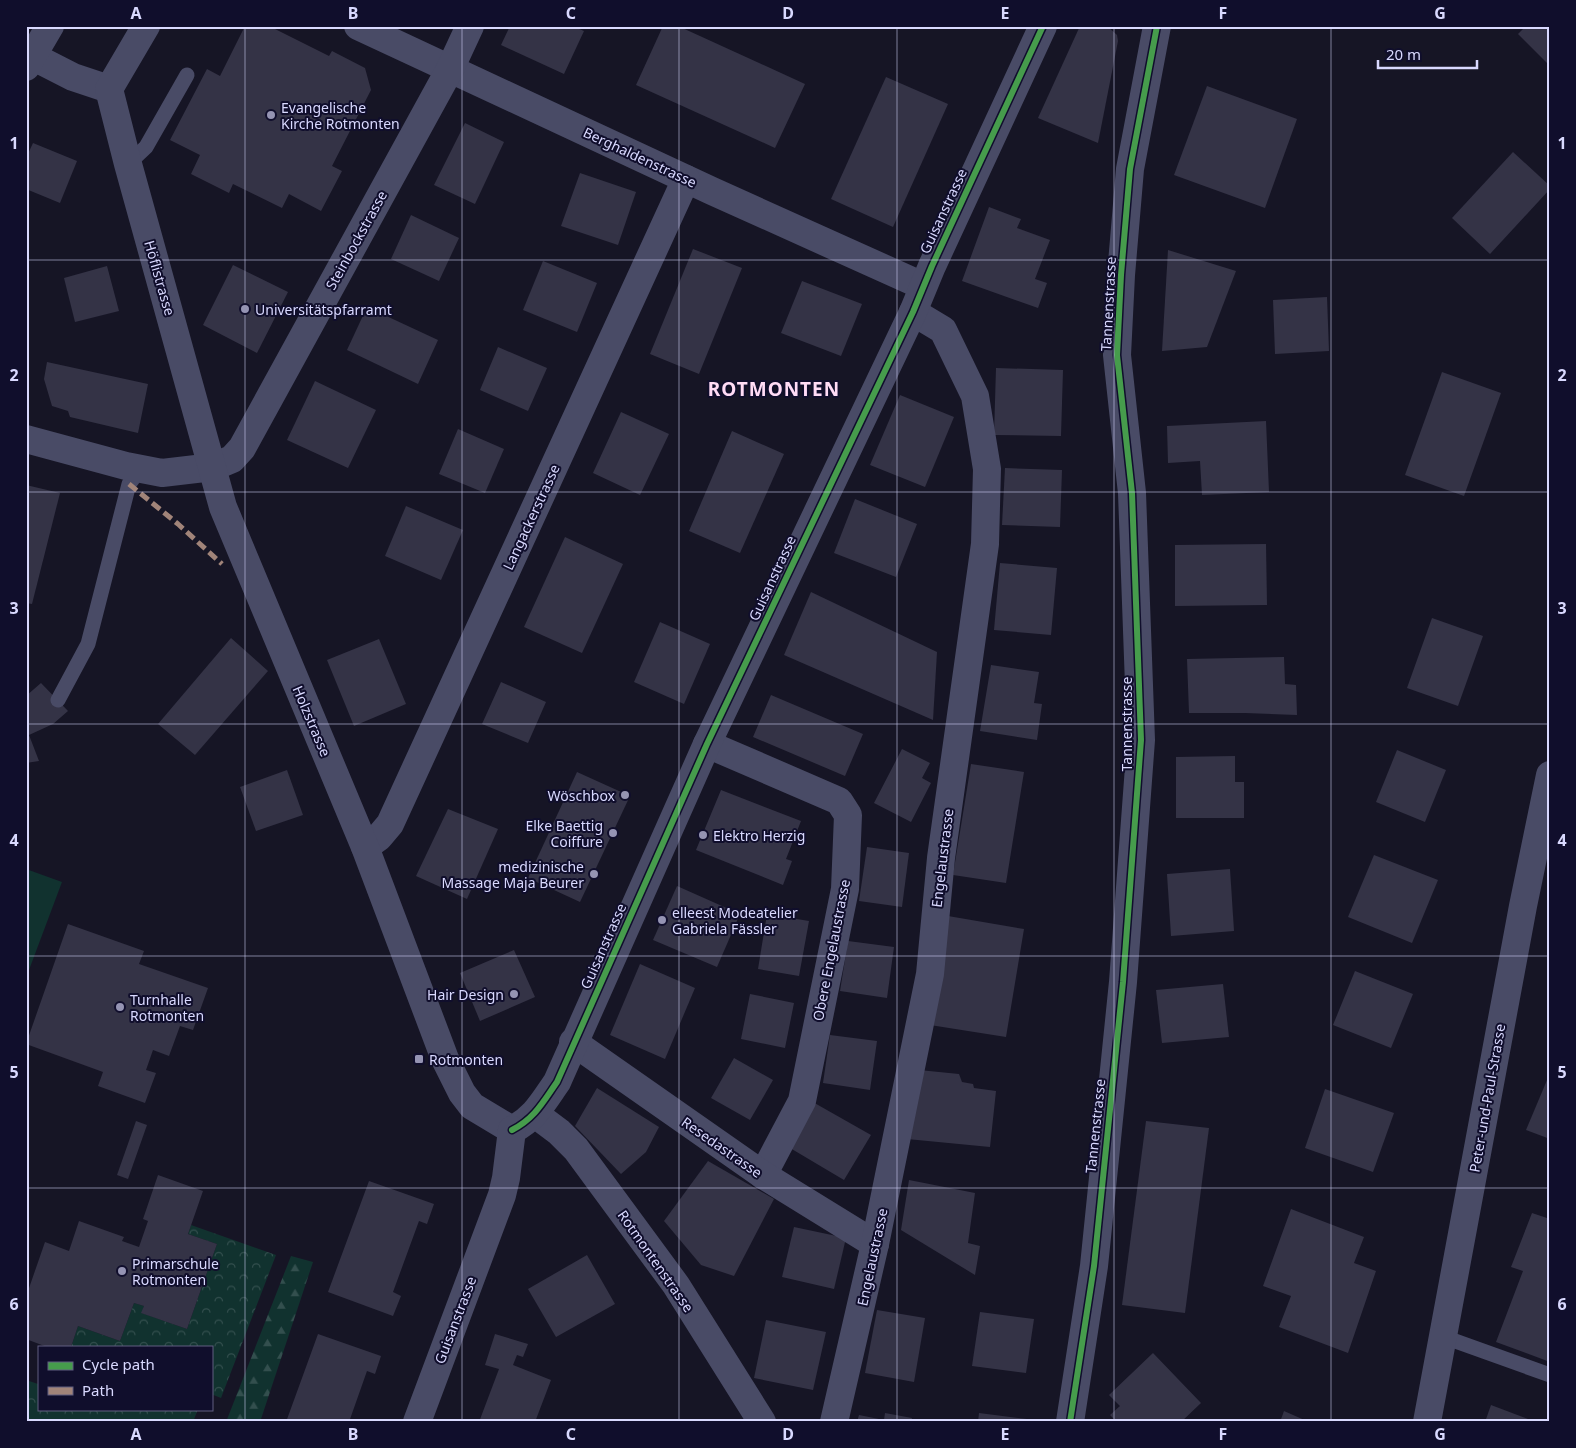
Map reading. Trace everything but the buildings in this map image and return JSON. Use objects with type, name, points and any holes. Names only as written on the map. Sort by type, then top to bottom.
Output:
[{"type":"street","points":[[50,26],[29,58],[74,77],[110,89],[146,26]]},
{"type":"street","name":"Berghaldenstrasse","points":[[358,26],[686,179],[923,286]]},
{"type":"street","name":"Steinbockstrasse","points":[[213,467],[232,459],[242,448],[450,68],[470,26]]},
{"type":"street","name":"Guisanstrasse","points":[[417,1422],[502,1195],[512,1130],[525,1123],[535,1114],[557,1082],[573,1042],[707,744],[913,312],[923,286],[1043,26]]},
{"type":"street","name":"Tannenstrasse","points":[[1070,1422],[1094,1266],[1123,982],[1141,740],[1132,493],[1117,355],[1121,275],[1130,169],[1157,26]]},
{"type":"street","name":"Höflistrasse","points":[[110,89],[128,164],[213,467]]},
{"type":"street","name":"Langackerstrasse","points":[[365,847],[379,837],[390,824],[686,179]]},
{"type":"street","name":"Engelaustrasse","points":[[834,1422],[875,1244],[930,974],[941,858],[984,544],[987,469],[975,396],[943,330],[913,312]]},
{"type":"street","points":[[28,441],[162,472],[213,467]]},
{"type":"street","name":"Holzstrasse","points":[[213,467],[223,507],[365,847],[445,1059],[472,1106],[512,1130]]},
{"type":"street","name":"Obere Engelaustrasse","points":[[707,744],[840,801],[848,815],[845,889],[802,1101],[763,1175]]},
{"type":"street","name":"Peter-und-Paul-Strasse","points":[[1427,1422],[1523,906],[1550,775]]},
{"type":"street","name":"Resedastrasse","points":[[573,1042],[763,1175],[875,1244]]},
{"type":"street","name":"Rotmontenstrasse","points":[[535,1114],[559,1132],[576,1149],[676,1285],[762,1422]]},
{"type":"lane","points":[[128,164],[146,147],[187,75]]},
{"type":"lane","points":[[58,700],[88,644],[130,484],[141,468]]},
{"type":"lane","points":[[1444,1337],[1550,1375]]},
{"type":"green space","points":[[26,869],[62,882],[26,978]]},
{"type":"green space","points":[[191,1225],[276,1255],[221,1398],[212,1394],[212,1346],[71,1346],[78,1326],[120,1341],[134,1303],[144,1306],[142,1313],[187,1329],[217,1244],[188,1234]]},
{"type":"green space","points":[[291,1256],[313,1262],[260,1422],[226,1422]]},
{"type":"green space","points":[[26,1380],[38,1384],[38,1410],[198,1410],[193,1422],[26,1422]]},
{"type":"marked path","points":[[129,484],[178,524],[222,564]]},
{"type":"cycle path","points":[[512,1130],[533,1115],[557,1082],[707,744],[913,312],[932,266],[1043,26]]},
{"type":"cycle path","points":[[1070,1422],[1094,1266],[1123,982],[1141,740],[1132,493],[1117,355],[1121,275],[1130,169],[1157,26]]},
{"type":"place","name":"Evangelische Kirche Rotmonten","points":[[271,115]]},
{"type":"place","name":"Universitätspfarramt","points":[[245,309]]},
{"type":"place","name":"Wöschbox","points":[[625,795]]},
{"type":"place","name":"Elke Baettig Coiffure","points":[[613,833]]},
{"type":"place","name":"Elektro Herzig","points":[[703,835]]},
{"type":"place","name":"medizinische Massage Maja Beurer","points":[[594,874]]},
{"type":"place","name":"elleest Modeatelier Gabriela Fässler","points":[[662,920]]},
{"type":"place","name":"Hair Design","points":[[514,994]]},
{"type":"place","name":"Turnhalle Rotmonten","points":[[120,1007]]},
{"type":"place","name":"Rotmonten","points":[[419,1059]]},
{"type":"place","name":"Primarschule Rotmonten","points":[[122,1271]]},
{"type":"district","name":"ROTMONTEN","points":[[774,389]]}]
